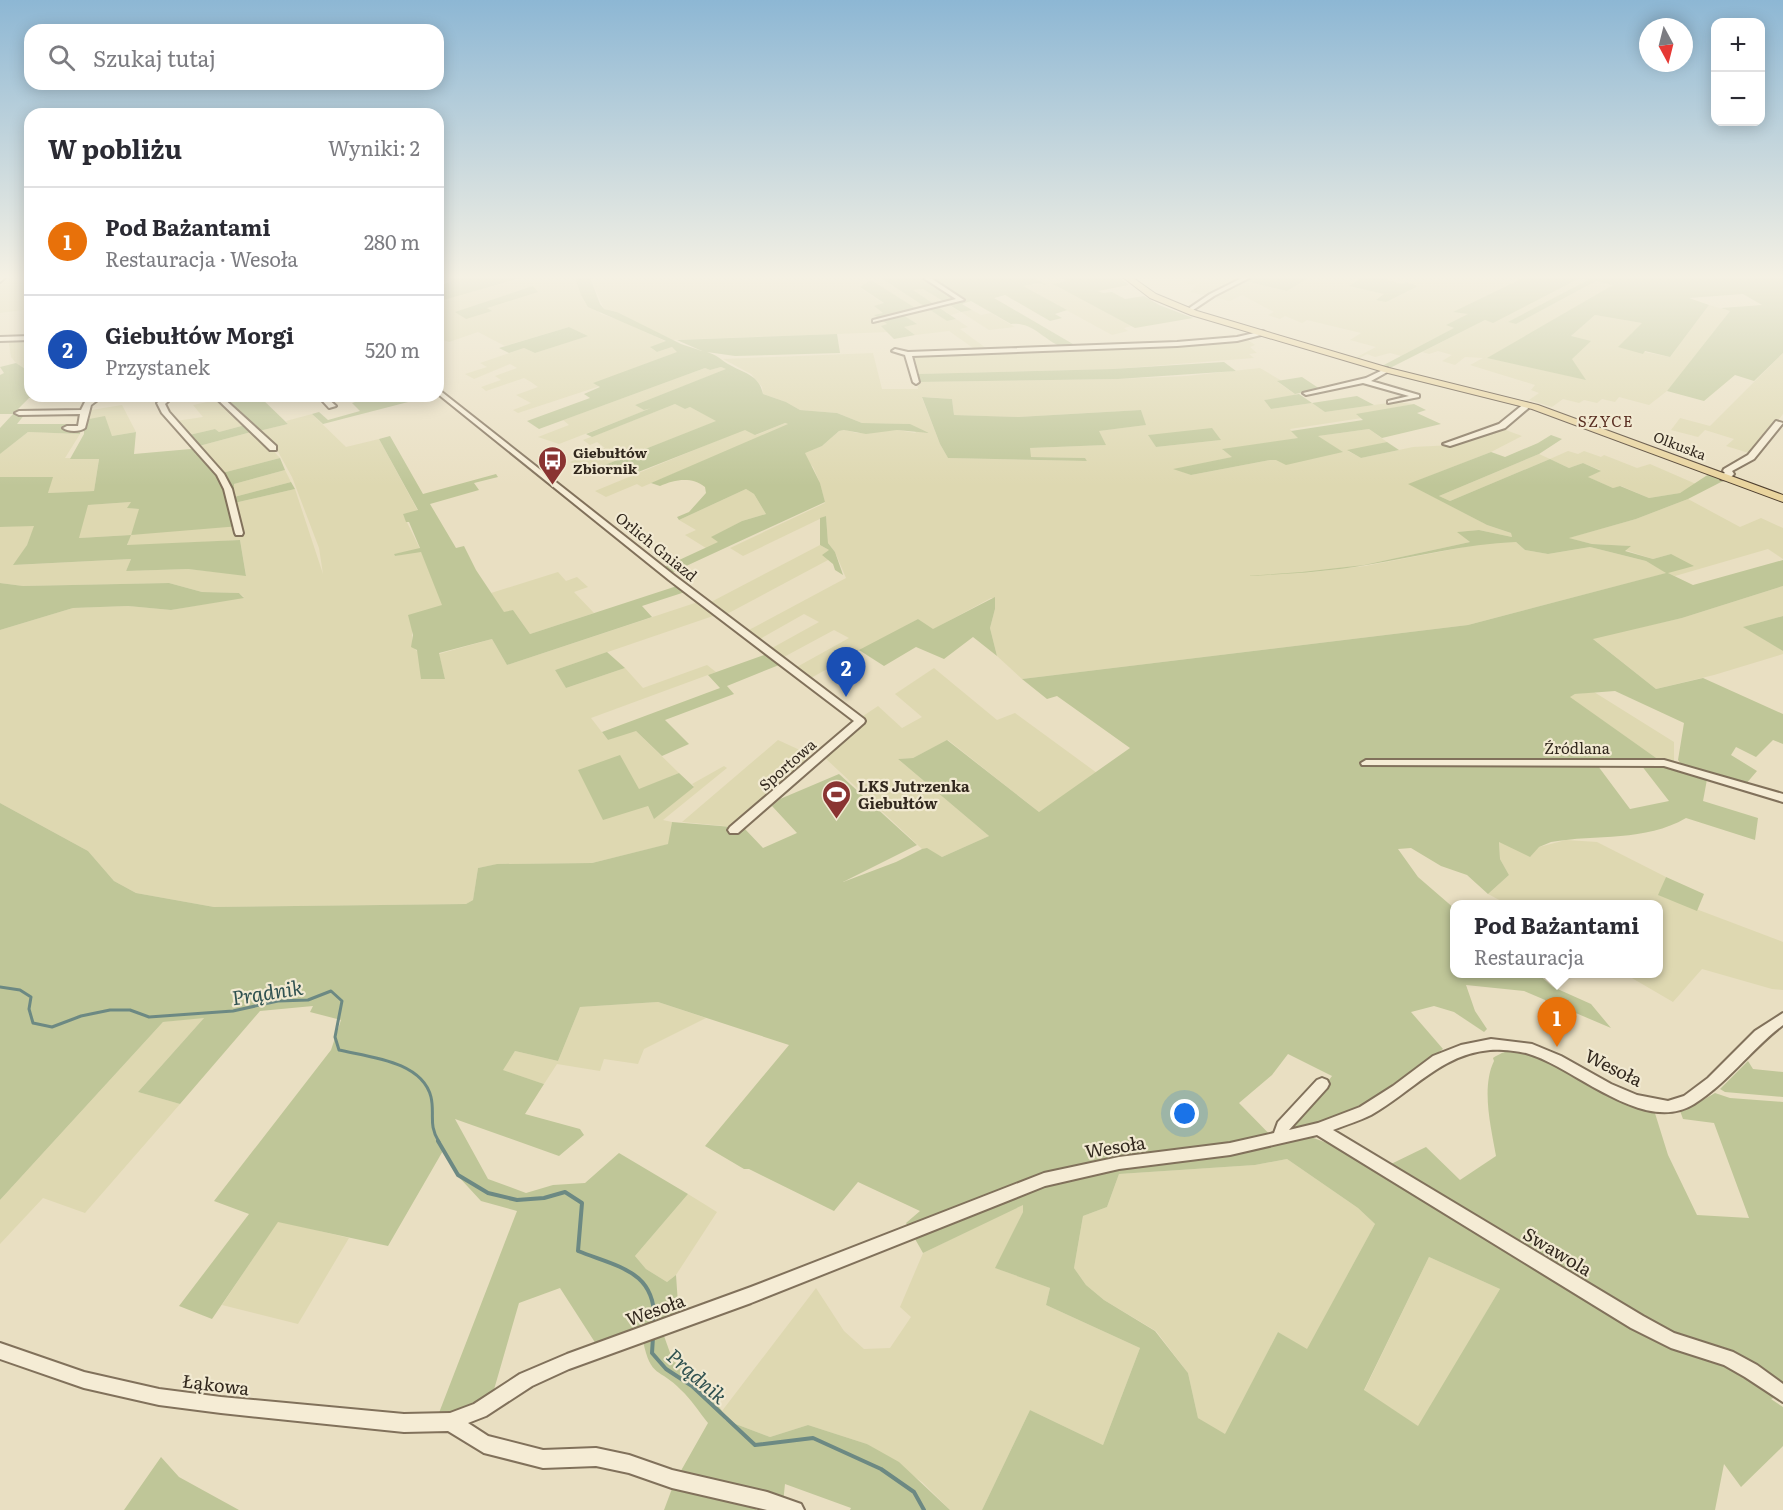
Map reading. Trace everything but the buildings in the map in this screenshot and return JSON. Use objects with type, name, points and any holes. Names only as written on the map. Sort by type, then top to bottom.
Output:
[{"type":"main road","name":"Olkuska","points":[[1305,345],[1387,370],[1528,405],[1783,499]]},
{"type":"street","points":[[895,351],[907,354],[1131,345]]},
{"type":"street","points":[[907,354],[916,382]]},
{"type":"street","points":[[1306,393],[1363,381],[1387,370]]},
{"type":"street","points":[[1363,381],[1416,395],[1390,402]]},
{"type":"street","name":"Orlich Gniazd","points":[[444,396],[669,576],[860,721]]},
{"type":"street","points":[[67,428],[81,428],[82,412],[91,402]]},
{"type":"street","points":[[162,402],[166,413],[220,474],[228,489],[239,533]]},
{"type":"street","points":[[223,402],[273,448]]},
{"type":"street","points":[[328,402],[332,406]]},
{"type":"street","points":[[1448,444],[1502,426],[1528,405]]},
{"type":"street","points":[[19,413],[82,412]]},
{"type":"street","points":[[1724,477],[1730,474],[1727,471],[1731,468],[1751,457],[1779,423]]},
{"type":"street","name":"Sportowa","points":[[734,830],[860,721]]},
{"type":"street","name":"Źródlana","points":[[1365,763],[1664,762],[1783,798]]},
{"type":"street","name":"Wesoła","points":[[442,1422],[480,1410],[526,1380],[567,1362],[665,1327],[1044,1180],[1119,1163],[1230,1149],[1319,1129],[1365,1111],[1438,1060],[1461,1050],[1491,1044],[1527,1048],[1556,1060],[1606,1088],[1635,1101],[1668,1107],[1688,1101],[1713,1082],[1761,1035],[1783,1018]]},
{"type":"street","points":[[1280,1138],[1283,1126],[1322,1084]]},
{"type":"street","name":"Swawola","points":[[1319,1129],[1637,1322],[1671,1340],[1727,1359],[1751,1371],[1783,1394]]},
{"type":"street","name":"Łąkowa","points":[[0,1352],[84,1380],[159,1397],[275,1411],[442,1422]]},
{"type":"street","points":[[442,1422],[484,1444],[543,1459],[596,1457],[607,1459],[672,1479],[767,1501],[795,1510]]},
{"type":"shaded area","points":[[9,345],[24,345],[24,368],[11,357]]},
{"type":"shaded area","points":[[558,345],[658,345],[651,348],[657,352],[672,347],[678,352],[594,383],[600,386],[518,413],[513,410],[531,403],[516,395],[538,387],[531,382],[524,378],[486,391],[481,387],[501,380],[495,376],[517,368],[510,364],[474,379],[465,374],[487,367],[480,363],[524,348],[535,353]]},
{"type":"shaded area","points":[[970,345],[982,345],[990,351],[976,350]]},
{"type":"shaded area","points":[[1106,345],[1254,345],[1250,347],[1257,353],[1249,354],[1254,358],[1113,369],[917,374],[911,356]]},
{"type":"shaded area","points":[[1370,345],[1421,345],[1401,356],[1390,353],[1375,357],[1367,354],[1358,359],[1355,358],[1376,347]]},
{"type":"shaded area","points":[[1435,345],[1510,345],[1488,358],[1584,379],[1572,360],[1571,345],[1621,345],[1619,347],[1670,357],[1679,345],[1704,345],[1679,379],[1649,405],[1619,397],[1615,402],[1602,399],[1597,403],[1584,400],[1579,403],[1563,399],[1552,407],[1529,400],[1539,393],[1531,390],[1535,385],[1470,365],[1483,358],[1465,357],[1455,365],[1442,361],[1452,355],[1438,351],[1429,354],[1422,352]]},
{"type":"shaded area","points":[[873,353],[882,389],[918,389],[917,382],[1118,379],[1187,376],[1260,368],[1282,381],[1278,382],[1296,395],[1264,400],[1271,409],[1312,403],[1325,412],[1395,402],[1414,404],[1357,415],[1362,418],[1290,429],[1299,438],[1223,450],[1233,457],[1175,469],[1191,475],[1270,460],[1342,452],[1317,436],[1369,429],[1387,442],[1348,451],[1361,458],[1413,447],[1452,445],[1503,429],[1522,436],[1491,452],[1409,484],[1487,525],[1511,533],[1512,537],[1479,530],[1458,532],[1470,542],[1364,565],[1295,574],[1365,566],[1486,543],[1516,542],[1525,550],[1548,554],[1590,547],[1646,561],[1667,573],[1468,625],[1022,679],[997,656],[990,628],[995,609],[995,598],[991,598],[932,630],[918,619],[809,679],[795,668],[849,638],[834,630],[782,658],[772,648],[819,622],[804,614],[760,639],[747,631],[846,578],[835,552],[828,543],[826,516],[743,556],[730,548],[825,503],[820,483],[804,452],[822,446],[839,431],[857,433],[897,430],[916,433],[910,424],[862,423],[837,413],[800,410],[763,394],[762,387],[751,374],[723,359]],"holes":[[[922,398],[952,399],[954,415],[1018,417],[1141,410],[1145,425],[1098,431],[1105,445],[1030,448],[1030,457],[1085,458],[1086,461],[948,458]],[[1178,433],[1221,440],[1156,447],[1149,435]]]},
{"type":"shaded area","points":[[1783,353],[1783,414],[1752,454],[1726,446],[1734,439],[1705,430],[1698,437],[1671,430],[1680,418],[1710,426]]},
{"type":"shaded area","points":[[721,367],[727,369],[635,405],[652,408],[559,444],[538,437],[569,425],[563,420],[705,368],[710,370]]},
{"type":"shaded area","points":[[220,402],[249,424],[219,432],[215,429],[189,435],[176,421],[203,417],[193,405]]},
{"type":"shaded area","points":[[675,404],[685,409],[690,407],[717,421],[587,472],[570,462],[605,448],[597,442],[590,445],[583,440]]},
{"type":"shaded area","points":[[122,405],[136,432],[112,436],[84,420],[85,411]]},
{"type":"shaded area","points":[[312,414],[346,447],[379,439],[418,511],[403,514],[420,549],[394,554],[395,556],[421,551],[443,605],[412,630],[412,646],[445,679],[439,654],[492,639],[507,665],[698,602],[716,615],[555,670],[566,688],[625,668],[643,688],[707,665],[716,672],[591,718],[608,740],[635,730],[679,773],[639,790],[654,818],[694,786],[692,784],[724,766],[727,768],[663,820],[672,822],[669,844],[592,863],[498,864],[478,868],[473,900],[466,904],[214,907],[136,893],[114,881],[88,851],[0,803],[0,630],[73,608],[128,606],[171,610],[244,597],[239,593],[202,592],[169,583],[23,586],[0,583],[0,527],[35,525],[27,545],[14,565],[131,559],[126,571],[188,569],[246,575],[240,540],[127,546],[130,535],[78,538],[87,505],[132,502],[128,508],[140,509],[131,535],[234,503],[295,489],[323,574],[319,548],[292,477],[276,448],[259,431],[288,424],[286,421]]},
{"type":"shaded area","points":[[785,423],[789,425],[642,487],[637,484],[606,497],[595,491],[745,429],[756,435]]},
{"type":"shaded area","points":[[255,431],[280,458],[222,473],[199,446]]},
{"type":"shaded area","points":[[28,432],[80,434],[65,458],[99,458],[94,491],[48,493],[52,477],[0,477],[0,454]]},
{"type":"shaded area","points":[[1568,451],[1578,454],[1584,451],[1601,457],[1604,455],[1637,468],[1650,464],[1696,484],[1680,493],[1649,498],[1621,486],[1613,488],[1587,477],[1600,470],[1583,463],[1569,468],[1550,459]]},
{"type":"shaded area","points":[[1539,454],[1550,459],[1450,501],[1439,496]]},
{"type":"shaded area","points":[[285,470],[291,482],[234,497],[234,484]]},
{"type":"shaded area","points":[[746,489],[754,494],[766,514],[742,521],[712,537],[719,542],[706,548],[685,535],[696,530],[679,520]]},
{"type":"shaded area","points":[[1688,499],[1740,527],[1761,518],[1783,528],[1783,559],[1768,549],[1675,576],[1667,573],[1671,554],[1653,559],[1625,550],[1630,546],[1592,544],[1568,538],[1636,519]]},
{"type":"shaded area","points":[[820,545],[829,550],[828,560],[725,615],[709,603]]},
{"type":"shaded area","points":[[558,572],[566,581],[577,577],[588,587],[574,592],[594,613],[530,634],[513,610],[504,613],[491,593]]},
{"type":"shaded area","points":[[1783,586],[1783,616],[1744,627],[1783,651],[1783,654],[1714,675],[1656,689],[1592,638],[1682,618]]},
{"type":"shaded area","points":[[934,668],[997,720],[1015,713],[1097,773],[1039,812],[948,740],[913,758],[898,759],[989,836],[942,857],[927,849],[922,849],[823,756],[860,718],[878,706],[902,728],[922,717],[895,694]]},
{"type":"shaded area","points":[[1594,692],[1674,742],[1674,763],[1659,760],[1569,697]]},
{"type":"shaded area","points":[[778,740],[815,757],[735,827],[682,822]]},
{"type":"shaded area","points":[[1566,840],[1597,842],[1666,877],[1659,895],[1783,942],[1783,990],[1702,969],[1673,1002],[1632,978],[1663,978],[1663,900],[1499,900],[1488,894],[1509,875],[1500,859],[1499,841],[1539,847]]},
{"type":"shaded area","points":[[658,1002],[706,1018],[644,1049],[638,1064],[604,1059],[600,1071],[557,1064],[544,1084],[502,1070],[515,1051],[558,1061],[580,1007]]},
{"type":"shaded area","points":[[205,1017],[138,1092],[180,1104],[85,1213],[43,1198],[0,1244],[0,1200],[163,1022]]},
{"type":"shaded area","points":[[1287,1159],[1358,1208],[1375,1224],[1307,1350],[1278,1332],[1225,1435],[1198,1418],[1188,1373],[1156,1331],[1104,1300],[1086,1285],[1074,1268],[1083,1216],[1107,1207],[1119,1174],[1255,1165]]},
{"type":"shaded area","points":[[688,1194],[717,1212],[676,1275],[667,1282],[646,1269],[635,1256]]},
{"type":"shaded area","points":[[1023,1204],[1023,1212],[996,1268],[1050,1288],[1046,1305],[1140,1348],[1103,1445],[1030,1410],[982,1510],[950,1510],[922,1482],[867,1444],[808,1425],[770,1437],[725,1420],[722,1411],[816,1288],[844,1331],[864,1349],[890,1348],[911,1317],[900,1307],[923,1253]]},
{"type":"shaded area","points":[[278,1221],[349,1238],[298,1324],[222,1305]]},
{"type":"shaded area","points":[[1429,1257],[1500,1289],[1419,1427],[1364,1391]]},
{"type":"green space","points":[[507,345],[558,345],[535,353],[524,348],[509,353],[499,348]]},
{"type":"green space","points":[[685,345],[702,351],[689,345],[839,345],[840,353],[735,356],[707,352],[754,378],[763,394],[800,410],[837,413],[862,423],[910,424],[929,433],[897,430],[866,434],[839,431],[822,446],[805,453],[820,483],[825,502],[671,573],[664,567],[718,542],[711,537],[742,521],[766,514],[754,494],[746,489],[679,520],[677,517],[689,512],[706,493],[705,487],[688,480],[660,486],[651,483],[788,424],[785,423],[755,435],[745,430],[633,474],[618,465],[592,475],[587,472],[716,421],[690,407],[685,409],[675,404],[592,437],[586,434],[651,408],[644,410],[635,405],[726,369],[721,367],[710,370],[705,368],[539,429],[527,421],[590,398],[584,394],[600,387],[593,383],[677,352],[672,347],[657,352],[650,347]]},
{"type":"green space","points":[[1421,345],[1435,345],[1390,368],[1382,366]]},
{"type":"green space","points":[[1509,345],[1586,345],[1572,359],[1586,380],[1487,358]]},
{"type":"green space","points":[[1679,345],[1670,357],[1645,351],[1643,354],[1618,347]]},
{"type":"green space","points":[[1703,345],[1783,345],[1783,353],[1754,381],[1735,375],[1704,401],[1667,391]]},
{"type":"green space","points":[[1224,362],[1236,371],[1118,379],[917,382],[917,374],[1113,369]]},
{"type":"green space","points":[[16,363],[24,368],[25,402],[14,413],[25,414],[17,424],[81,424],[80,434],[28,432],[0,454],[0,428],[13,414],[0,414],[0,375],[4,373],[0,367]]},
{"type":"green space","points":[[1302,377],[1320,389],[1295,394],[1277,381]]},
{"type":"green space","points":[[1299,394],[1312,403],[1271,409],[1264,400]]},
{"type":"green space","points":[[1357,396],[1374,405],[1325,412],[1312,403]]},
{"type":"green space","points":[[922,397],[952,399],[954,415],[1018,417],[1141,410],[1146,425],[1099,431],[1106,445],[1030,448],[1031,457],[1085,458],[1087,461],[948,458],[940,444]]},
{"type":"green space","points":[[226,402],[265,402],[288,424],[259,431]]},
{"type":"green space","points":[[408,402],[323,424],[312,414],[319,412],[328,420],[360,411],[352,403]]},
{"type":"green space","points":[[1414,404],[1426,410],[1417,413],[1441,424],[1382,438],[1369,429],[1318,436],[1343,452],[1286,465],[1270,460],[1191,475],[1173,469],[1232,457],[1222,449],[1298,438],[1291,431],[1363,420],[1356,414]]},
{"type":"green space","points":[[105,416],[112,436],[136,432],[134,454],[202,448],[222,473],[280,458],[285,470],[234,484],[234,497],[291,482],[295,489],[234,503],[240,526],[131,535],[127,545],[240,540],[246,576],[188,569],[126,571],[131,559],[13,565],[27,545],[34,526],[0,527],[0,477],[53,477],[48,493],[94,491],[99,459],[70,459],[84,434],[84,420]],"holes":[[[131,502],[127,508],[139,509],[131,535],[79,538],[88,505]]]},
{"type":"green space","points":[[249,424],[255,431],[199,446],[189,435],[215,429],[219,432]]},
{"type":"green space","points":[[1212,428],[1221,440],[1156,447],[1148,435]]},
{"type":"green space","points":[[1551,435],[1562,439],[1539,454],[1439,496],[1450,501],[1550,459],[1569,468],[1583,463],[1601,471],[1588,477],[1613,488],[1620,486],[1649,498],[1680,493],[1709,474],[1723,481],[1688,499],[1636,519],[1569,538],[1592,544],[1631,546],[1625,551],[1653,559],[1671,554],[1694,566],[1668,573],[1693,585],[1783,560],[1783,586],[1682,618],[1593,639],[1656,689],[1703,678],[1783,714],[1783,744],[1773,740],[1756,757],[1736,747],[1731,755],[1757,771],[1745,785],[1708,774],[1703,801],[1758,818],[1755,840],[1686,818],[1654,831],[1551,842],[1539,847],[1530,857],[1499,842],[1500,859],[1509,875],[1488,894],[1467,875],[1441,866],[1411,848],[1398,849],[1418,877],[1450,905],[1450,978],[1543,978],[1553,987],[1591,1004],[1611,1028],[1524,991],[1466,985],[1475,1011],[1487,1029],[1484,1032],[1454,1012],[1434,1006],[1411,1012],[1443,1049],[1366,1103],[1320,1122],[1311,1137],[1343,1149],[1374,1169],[1391,1164],[1426,1147],[1460,1180],[1496,1156],[1488,1095],[1493,1058],[1505,1052],[1520,1052],[1557,1066],[1617,1099],[1654,1110],[1668,1155],[1697,1215],[1749,1218],[1714,1123],[1683,1119],[1679,1108],[1696,1104],[1715,1093],[1730,1098],[1783,1102],[1783,1394],[1771,1399],[1783,1407],[1783,1446],[1741,1487],[1724,1464],[1715,1510],[982,1510],[1030,1410],[1103,1445],[1140,1348],[1046,1305],[1050,1288],[995,1268],[1023,1212],[1023,1205],[923,1253],[906,1223],[920,1211],[858,1182],[834,1211],[749,1169],[744,1169],[705,1146],[789,1045],[658,1002],[580,1007],[558,1061],[515,1051],[503,1070],[544,1084],[525,1114],[580,1129],[584,1135],[559,1156],[455,1119],[488,1179],[526,1193],[553,1185],[585,1183],[619,1153],[688,1194],[635,1256],[646,1269],[667,1282],[676,1275],[679,1318],[596,1344],[560,1288],[519,1303],[493,1393],[466,1410],[437,1418],[517,1211],[481,1201],[457,1175],[444,1149],[388,1246],[278,1222],[212,1319],[179,1306],[249,1214],[214,1201],[331,1050],[341,1020],[310,1012],[313,1006],[260,1011],[180,1104],[138,1092],[204,1018],[163,1022],[0,1200],[0,803],[88,851],[114,881],[136,893],[214,907],[466,904],[473,900],[478,868],[497,864],[592,863],[668,844],[672,822],[744,828],[763,848],[797,833],[772,806],[780,799],[839,774],[917,845],[843,882],[896,862],[922,849],[927,848],[942,857],[989,836],[898,759],[913,758],[947,740],[1039,812],[1130,748],[1057,696],[1047,699],[1022,679],[1468,625],[1666,573],[1646,561],[1590,547],[1548,554],[1525,550],[1516,542],[1459,548],[1364,565],[1470,542],[1457,532],[1479,530],[1512,537],[1511,533],[1487,525],[1408,484],[1491,452],[1505,457]],"holes":[[[1615,691],[1684,723],[1678,760],[1682,765],[1659,760],[1570,697],[1575,694]],[[1638,761],[1669,801],[1630,809],[1595,762]],[[1288,1054],[1332,1076],[1294,1126],[1299,1139],[1278,1143],[1239,1103],[1272,1075]],[[1287,1159],[1358,1208],[1375,1224],[1307,1349],[1278,1332],[1225,1434],[1198,1418],[1188,1373],[1155,1331],[1104,1300],[1086,1285],[1074,1268],[1083,1216],[1107,1207],[1119,1174],[1255,1165]],[[1429,1257],[1500,1289],[1418,1426],[1364,1390]]]},
{"type":"green space","points":[[390,436],[423,494],[496,474],[498,477],[474,483],[479,490],[430,504],[456,548],[464,546],[476,570],[504,612],[513,610],[530,634],[677,586],[685,592],[642,606],[652,617],[507,665],[492,639],[439,653],[445,679],[421,679],[417,650],[411,647],[413,635],[408,615],[442,605],[421,552],[395,556],[394,554],[420,548],[403,514],[418,510],[379,439]]},
{"type":"green space","points":[[1387,442],[1399,450],[1361,458],[1347,450]]},
{"type":"green space","points":[[826,516],[828,543],[835,552],[843,575],[835,570],[833,564],[822,555],[829,550],[820,545],[820,518]]},
{"type":"green space","points":[[1364,565],[1336,569],[1246,576]]},
{"type":"green space","points":[[0,583],[23,586],[169,583],[202,592],[239,593],[244,598],[171,610],[128,606],[73,608],[0,630]]},
{"type":"green space","points":[[995,597],[995,609],[990,628],[997,656],[973,637],[944,659],[916,647],[884,666],[859,650],[918,619],[933,629]]},
{"type":"green space","points":[[1783,616],[1783,651],[1743,627]]},
{"type":"green space","points":[[607,652],[625,668],[566,688],[555,670]]},
{"type":"green space","points":[[767,654],[779,665],[727,686],[734,694],[665,720],[689,744],[662,756],[636,731],[608,740],[602,732],[720,688],[708,675]]},
{"type":"green space","points":[[620,755],[639,789],[679,773],[694,787],[654,819],[648,806],[603,820],[578,770]]},
{"type":"green space","points":[[1666,877],[1704,894],[1697,911],[1658,895]]},
{"type":"green space","points":[[1748,1061],[1753,1069],[1783,1072],[1783,1097],[1725,1092],[1720,1089]]},
{"type":"green space","points":[[664,1336],[673,1361],[696,1376],[722,1411],[725,1420],[770,1437],[808,1425],[867,1444],[899,1462],[950,1510],[850,1510],[851,1508],[785,1484],[783,1503],[678,1476],[708,1423],[692,1401],[657,1371],[649,1361],[643,1341]]},
{"type":"green space","points":[[161,1457],[179,1477],[239,1510],[124,1510]]},
{"type":"green space","points":[[673,1486],[756,1507],[756,1510],[664,1510]]},
{"type":"waterway","name":"Prądnik","points":[[0,987],[20,990],[31,997],[29,1009],[33,1023],[52,1027],[81,1016],[110,1010],[130,1010],[149,1017],[233,1011],[278,1001],[308,1000],[331,991],[342,1001],[335,1037],[339,1050],[379,1058],[406,1068],[417,1075],[426,1085],[431,1097],[433,1125],[439,1142]]},
{"type":"waterway","name":"Prądnik","points":[[438,1141],[458,1175],[488,1193],[517,1200],[544,1198],[565,1192],[582,1203],[578,1251],[620,1267],[642,1282],[649,1292],[654,1323]]},
{"type":"waterway","name":"Prądnik","points":[[653,1337],[652,1353],[666,1369],[692,1386],[755,1445],[813,1438],[881,1469],[914,1492],[924,1510]]},
{"type":"place","name":"Giebułtów Zbiornik","points":[[552,486]]},
{"type":"place","name":"Giebułtów Morgi","points":[[846,697]]},
{"type":"place","name":"LKS Jutrzenka Giebułtów","points":[[837,820]]},
{"type":"place","name":"Pod Bażantami","points":[[1557,1047]]},
{"type":"district","name":"SZYCE","points":[[1606,420]]}]
